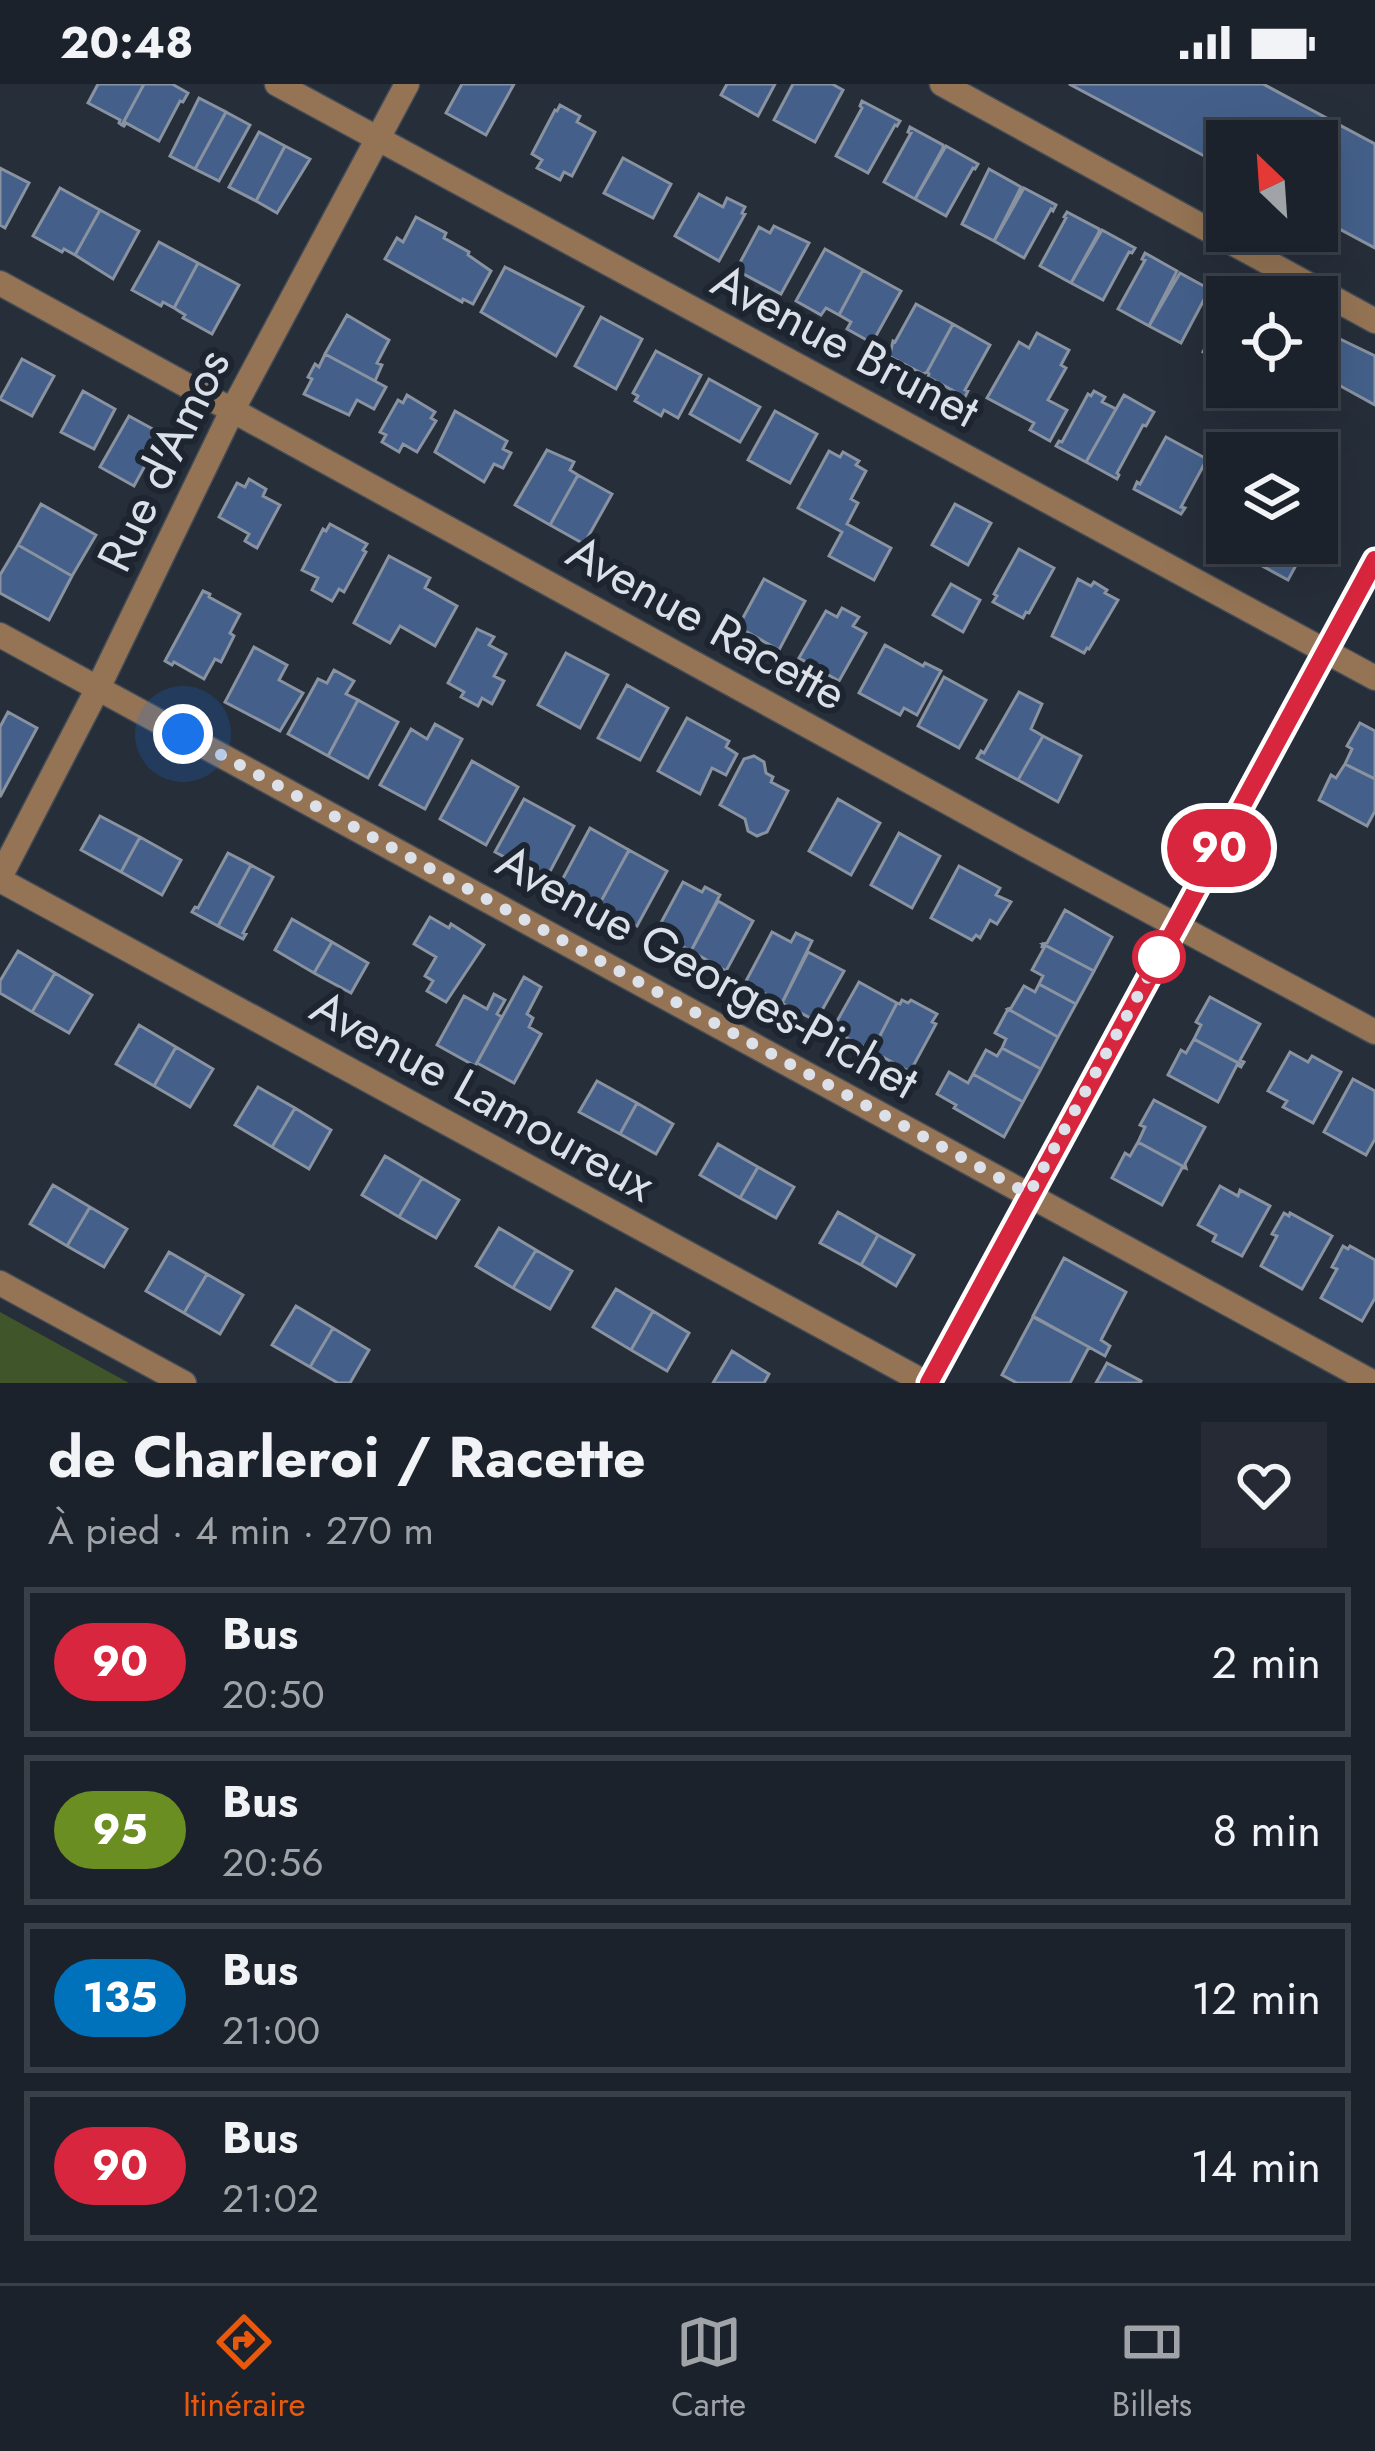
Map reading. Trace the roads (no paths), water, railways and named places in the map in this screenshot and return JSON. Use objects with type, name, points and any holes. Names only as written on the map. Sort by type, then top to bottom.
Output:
[{"type":"street","name":"Avenue Brunet","points":[[277,84],[1375,678]]},
{"type":"street","name":"Rue d'Amos","points":[[0,879],[233,409],[407,84]]},
{"type":"street","points":[[943,84],[1375,321]]},
{"type":"street","name":"Avenue Racette","points":[[0,283],[1375,1032]]},
{"type":"street","points":[[927,1383],[1375,560]]},
{"type":"street","name":"Avenue Georges-Pichet","points":[[0,635],[1375,1383]]},
{"type":"street","name":"Avenue Lamoureux","points":[[0,879],[927,1383]]},
{"type":"street","points":[[0,1283],[184,1383]]}]
